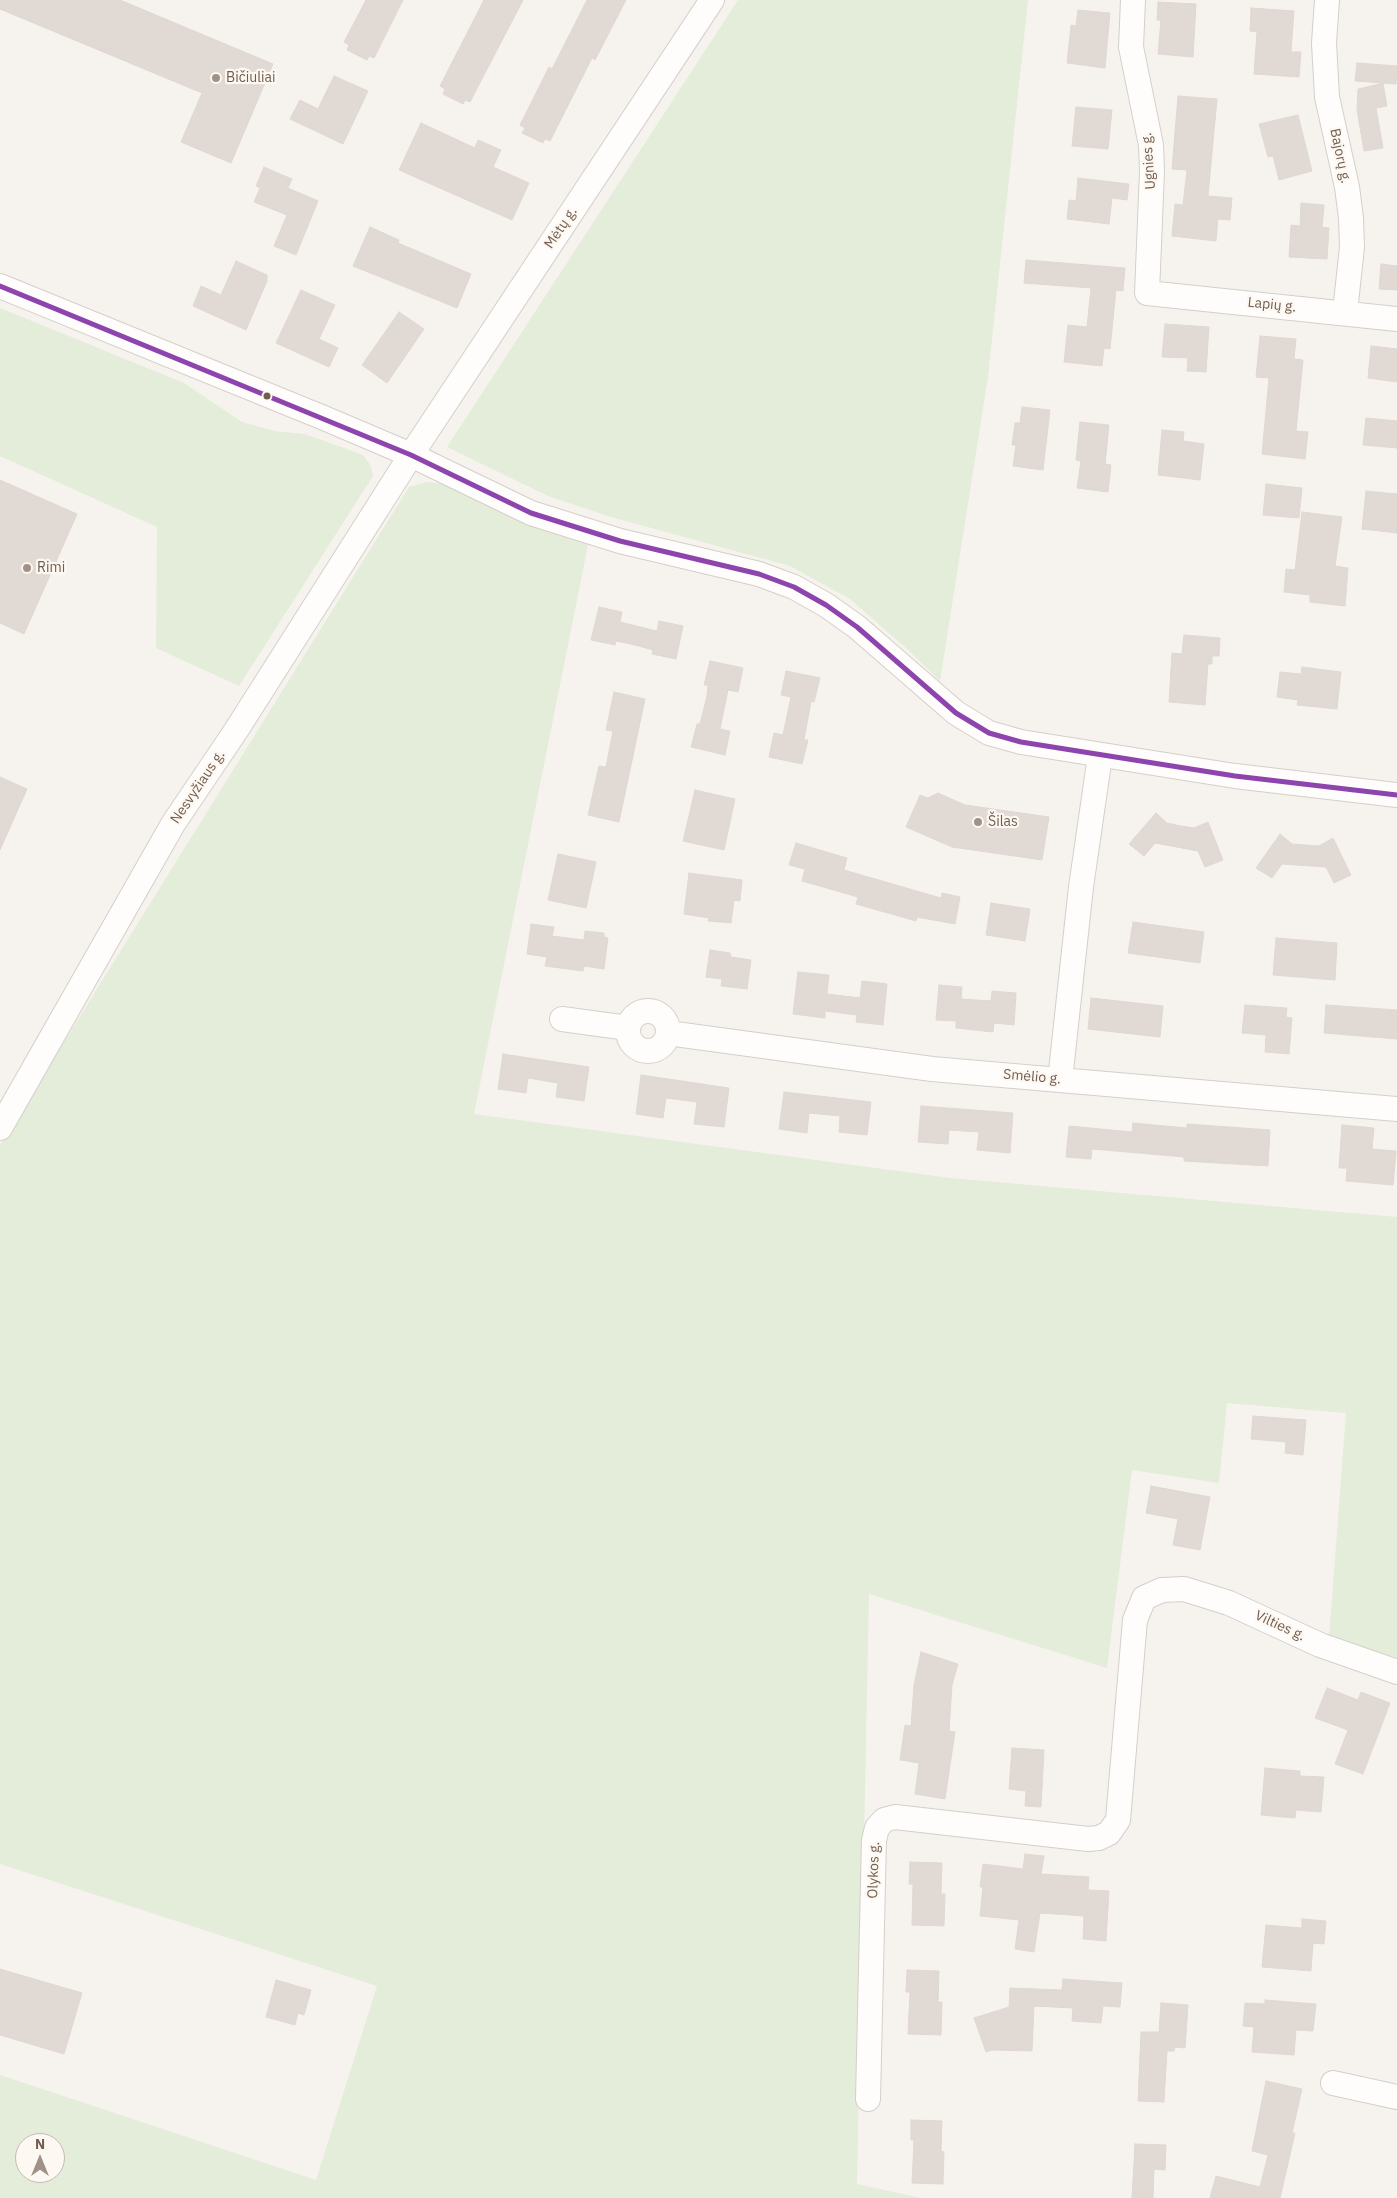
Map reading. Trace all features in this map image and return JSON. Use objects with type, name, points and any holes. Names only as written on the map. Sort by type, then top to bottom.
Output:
[{"type":"street","name":"Mėtų g.","points":[[411,455],[712,0]]},
{"type":"street","name":"Ugnies g.","points":[[1133,0],[1131,47],[1151,145],[1152,171],[1148,293]]},
{"type":"street","name":"Bajorų g.","points":[[1327,0],[1324,43],[1327,96],[1347,187],[1351,218],[1352,246],[1345,312]]},
{"type":"street","points":[[0,286],[411,455],[532,513],[620,541],[759,574],[794,587],[826,605],[857,627],[956,713],[990,733],[1021,742],[1100,756],[1235,776],[1397,795]]},
{"type":"street","name":"Lapių g.","points":[[1148,293],[1345,312],[1397,319]]},
{"type":"street","name":"Nesvyžiaus g.","points":[[0,1128],[173,824],[242,721],[411,455]]},
{"type":"street","points":[[1060,1080],[1081,887],[1100,756]]},
{"type":"street","name":"Smėlio g.","points":[[562,1020],[628,1028],[628,1036],[632,1043],[645,1051],[660,1047],[666,1040],[668,1033],[932,1069],[1397,1109]]},
{"type":"street","name":"Vilties g.","points":[[1088,1839],[1099,1838],[1109,1833],[1118,1820],[1135,1620],[1144,1598],[1162,1590],[1184,1589],[1229,1603],[1320,1645],[1397,1672]]},
{"type":"street","name":"Olykos g.","points":[[868,2099],[874,1840],[877,1828],[884,1820],[895,1817],[1088,1839]]},
{"type":"street","points":[[1333,2083],[1397,2097]]},
{"type":"green space","points":[[738,0],[1028,0],[988,377],[940,681],[850,599],[790,566],[611,517],[548,496],[447,447]]},
{"type":"green space","points":[[0,308],[184,383],[242,422],[274,431],[305,434],[363,455],[371,466],[373,476],[239,686],[156,648],[157,527],[0,456]]},
{"type":"green space","points":[[427,482],[443,484],[518,521],[588,545],[474,1114],[950,1178],[1397,1217],[1397,1658],[1329,1638],[1346,1413],[1227,1403],[1219,1483],[1132,1470],[1107,1668],[869,1594],[857,2184],[921,2198],[0,2198],[0,2075],[316,2180],[377,1986],[0,1864],[0,1145],[409,487]]},
{"type":"building","name":"Bičiuliai","points":[[0,0],[120,0],[273,64],[231,163],[181,142],[202,93],[0,9]]},
{"type":"building","points":[[366,0],[403,0],[374,58],[369,56],[367,60],[347,50],[349,45],[344,42]]},
{"type":"building","points":[[484,0],[523,0],[470,102],[465,100],[463,104],[443,94],[445,89],[440,86]]},
{"type":"building","points":[[587,0],[626,0],[595,60],[592,58],[550,141],[545,139],[543,143],[522,133],[525,128],[520,125],[549,67],[552,69]]},
{"type":"building","points":[[1158,2],[1196,4],[1193,57],[1158,54],[1161,20],[1157,20]]},
{"type":"building","points":[[1251,8],[1294,11],[1291,52],[1301,52],[1299,77],[1254,74],[1257,32],[1250,31]]},
{"type":"building","points":[[1078,10],[1110,13],[1105,68],[1067,63],[1071,25],[1076,26]]},
{"type":"building","points":[[1357,63],[1397,66],[1396,84],[1355,81]]},
{"type":"building","points":[[334,76],[368,91],[343,144],[290,119],[300,100],[318,109]]},
{"type":"building","points":[[1383,83],[1387,106],[1376,108],[1383,148],[1364,151],[1357,110],[1358,89]]},
{"type":"building","points":[[1178,96],[1217,99],[1208,196],[1232,198],[1230,220],[1218,219],[1216,241],[1172,236],[1175,204],[1183,205],[1187,170],[1172,169]]},
{"type":"building","points":[[1076,107],[1112,110],[1108,149],[1072,146]]},
{"type":"building","points":[[1298,115],[1312,171],[1279,180],[1273,156],[1268,157],[1259,124]]},
{"type":"building","points":[[421,123],[475,148],[478,140],[501,150],[493,167],[529,183],[512,220],[399,170]]},
{"type":"building","points":[[264,167],[292,179],[288,188],[318,201],[296,255],[274,246],[287,215],[254,202],[260,188],[256,186]]},
{"type":"building","points":[[1078,178],[1129,184],[1127,200],[1112,198],[1109,224],[1067,219],[1069,200],[1076,201]]},
{"type":"building","points":[[1301,203],[1324,205],[1322,227],[1329,228],[1327,259],[1289,257],[1291,225],[1300,226]]},
{"type":"building","points":[[370,227],[399,240],[398,243],[471,274],[457,308],[353,266]]},
{"type":"building","points":[[1026,260],[1125,268],[1123,291],[1116,290],[1110,349],[1104,348],[1102,366],[1064,362],[1068,325],[1087,327],[1091,288],[1024,283]]},
{"type":"building","points":[[236,261],[267,275],[267,281],[246,330],[193,306],[201,286],[221,295]]},
{"type":"building","points":[[1381,264],[1397,266],[1397,290],[1379,289]]},
{"type":"building","points":[[301,290],[335,305],[319,339],[338,348],[329,367],[276,343]]},
{"type":"building","points":[[399,312],[424,329],[387,383],[362,365]]},
{"type":"building","points":[[1165,324],[1209,327],[1206,372],[1187,371],[1188,358],[1162,357]]},
{"type":"building","points":[[1260,336],[1296,339],[1294,359],[1303,360],[1296,431],[1308,432],[1305,459],[1262,454],[1269,378],[1256,377]]},
{"type":"building","points":[[1371,346],[1397,349],[1397,382],[1368,378]]},
{"type":"building","points":[[1022,407],[1050,410],[1043,470],[1013,466],[1016,445],[1012,445],[1015,423],[1020,423]]},
{"type":"building","points":[[1366,418],[1397,421],[1397,448],[1363,445]]},
{"type":"building","points":[[1080,422],[1109,425],[1105,464],[1111,465],[1108,492],[1077,488],[1081,461],[1076,460]]},
{"type":"building","points":[[1162,430],[1184,432],[1183,441],[1204,444],[1200,480],[1158,475]]},
{"type":"building","name":"Rimi","points":[[0,480],[77,514],[24,634],[0,623]]},
{"type":"building","points":[[1266,484],[1302,488],[1299,518],[1263,515]]},
{"type":"building","points":[[1366,491],[1397,494],[1397,533],[1362,529]]},
{"type":"building","points":[[1302,512],[1342,517],[1335,566],[1348,568],[1345,606],[1310,602],[1310,595],[1284,592],[1286,569],[1295,570]]},
{"type":"building","points":[[599,607],[622,612],[620,622],[657,631],[659,621],[683,626],[676,659],[652,654],[653,650],[635,645],[616,641],[615,645],[591,640]]},
{"type":"building","points":[[1184,635],[1220,638],[1219,656],[1212,656],[1212,664],[1208,664],[1205,705],[1169,702],[1172,653],[1182,654]]},
{"type":"building","points":[[710,661],[743,668],[738,692],[728,690],[720,729],[730,731],[725,755],[691,747],[697,724],[700,724],[707,696],[708,685],[704,685]]},
{"type":"building","points":[[1302,667],[1341,672],[1337,709],[1297,705],[1298,700],[1277,697],[1280,672],[1301,674]]},
{"type":"building","points":[[786,671],[820,678],[814,702],[811,701],[804,740],[808,740],[802,764],[769,757],[774,733],[783,735],[791,697],[781,695]]},
{"type":"building","points":[[614,692],[645,699],[619,822],[588,815],[599,766],[606,767],[613,731],[606,730]]},
{"type":"building","points":[[0,777],[27,789],[0,850]]},
{"type":"building","points":[[695,790],[735,799],[724,850],[683,841]]},
{"type":"building","name":"Šilas","points":[[938,793],[965,805],[1049,817],[1042,860],[952,847],[906,827],[920,795],[928,798]]},
{"type":"building","points":[[1156,813],[1167,823],[1181,826],[1194,828],[1208,822],[1223,860],[1205,867],[1198,851],[1155,843],[1144,856],[1129,844]]},
{"type":"building","points":[[1280,834],[1292,844],[1319,846],[1333,838],[1351,875],[1334,883],[1326,867],[1282,864],[1272,878],[1256,868]]},
{"type":"building","points":[[796,843],[847,858],[844,870],[941,898],[942,893],[960,897],[955,924],[917,917],[916,921],[856,904],[858,897],[802,881],[805,869],[789,865]]},
{"type":"building","points":[[558,854],[596,862],[586,908],[548,900]]},
{"type":"building","points":[[689,873],[742,880],[740,901],[734,900],[731,923],[708,921],[709,918],[684,914]]},
{"type":"building","points":[[991,903],[1030,909],[1025,941],[986,935]]},
{"type":"building","points":[[1133,922],[1204,932],[1200,963],[1128,953]]},
{"type":"building","points":[[531,924],[554,927],[552,936],[584,940],[585,931],[604,933],[604,937],[608,938],[604,969],[584,966],[583,971],[545,966],[547,957],[527,954]]},
{"type":"building","points":[[1276,938],[1337,943],[1335,980],[1273,975]]},
{"type":"building","points":[[710,950],[730,953],[731,957],[751,960],[747,989],[721,986],[722,979],[706,977]]},
{"type":"building","points":[[798,972],[829,975],[827,994],[860,998],[862,981],[887,984],[883,1025],[856,1022],[857,1015],[825,1011],[825,1018],[793,1014]]},
{"type":"building","points":[[939,985],[962,987],[961,999],[991,1001],[992,991],[1016,993],[1014,1025],[994,1023],[993,1032],[956,1028],[956,1021],[936,1020]]},
{"type":"building","points":[[1091,998],[1163,1006],[1160,1037],[1088,1029]]},
{"type":"building","points":[[1245,1005],[1287,1008],[1286,1017],[1292,1018],[1289,1054],[1265,1052],[1266,1035],[1242,1033]]},
{"type":"building","points":[[1326,1005],[1397,1010],[1397,1039],[1324,1033]]},
{"type":"building","points":[[503,1054],[589,1067],[584,1101],[556,1097],[558,1083],[528,1078],[526,1093],[498,1089]]},
{"type":"building","points":[[641,1075],[729,1088],[724,1127],[694,1124],[697,1102],[666,1098],[663,1118],[636,1114]]},
{"type":"building","points":[[784,1092],[871,1102],[867,1135],[839,1132],[840,1116],[809,1113],[807,1133],[779,1129]]},
{"type":"building","points":[[921,1106],[1013,1113],[1010,1153],[977,1150],[979,1132],[949,1130],[948,1144],[918,1142]]},
{"type":"building","points":[[1133,1123],[1187,1128],[1187,1124],[1270,1130],[1268,1166],[1184,1161],[1184,1157],[1092,1149],[1091,1159],[1066,1157],[1069,1126],[1132,1132]]},
{"type":"building","points":[[1342,1125],[1374,1128],[1372,1149],[1396,1151],[1393,1185],[1346,1181],[1347,1168],[1339,1168]]},
{"type":"building","points":[[1253,1416],[1306,1420],[1303,1455],[1285,1453],[1286,1442],[1251,1439]]},
{"type":"building","points":[[1151,1486],[1210,1497],[1200,1550],[1173,1545],[1178,1519],[1146,1513]]},
{"type":"building","points":[[921,1652],[958,1664],[952,1685],[949,1731],[955,1732],[945,1799],[915,1794],[919,1763],[900,1760],[905,1725],[911,1726],[914,1685]]},
{"type":"building","points":[[1327,1688],[1358,1700],[1361,1692],[1390,1703],[1363,1774],[1335,1764],[1348,1730],[1315,1718]]},
{"type":"building","points":[[1012,1748],[1044,1750],[1041,1807],[1025,1806],[1026,1791],[1009,1789]]},
{"type":"building","points":[[1265,1768],[1300,1771],[1300,1776],[1324,1777],[1321,1812],[1296,1810],[1295,1818],[1261,1815]]},
{"type":"building","points":[[1025,1854],[1044,1856],[1041,1874],[1089,1877],[1088,1890],[1109,1891],[1106,1941],[1083,1939],[1084,1916],[1040,1913],[1034,1952],[1015,1949],[1019,1920],[980,1916],[983,1887],[980,1887],[983,1864],[1023,1869]]},
{"type":"building","points":[[910,1862],[942,1863],[941,1894],[945,1894],[944,1926],[912,1925],[913,1884],[909,1884]]},
{"type":"building","points":[[1302,1919],[1326,1921],[1324,1944],[1313,1943],[1311,1971],[1262,1967],[1266,1925],[1302,1928]]},
{"type":"building","points":[[0,1969],[82,1993],[64,2054],[0,2035]]},
{"type":"building","points":[[907,1970],[939,1971],[938,2002],[942,2002],[941,2035],[908,2034],[910,1992],[906,1992]]},
{"type":"building","points":[[1063,1979],[1122,1983],[1120,2007],[1103,2006],[1101,2023],[1072,2021],[1073,2008],[1034,2006],[1032,2051],[992,2050],[986,2052],[974,2018],[1009,2007],[1010,1988],[1062,1990]]},
{"type":"building","points":[[276,1980],[311,1990],[304,2015],[298,2013],[295,2025],[266,2017]]},
{"type":"building","points":[[1265,2000],[1316,2004],[1313,2031],[1296,2030],[1294,2055],[1252,2052],[1254,2027],[1243,2026],[1245,2003],[1265,2004]]},
{"type":"building","points":[[1161,2003],[1188,2005],[1185,2048],[1175,2047],[1174,2051],[1167,2051],[1164,2102],[1138,2101],[1141,2032],[1159,2032]]},
{"type":"building","points":[[1266,2081],[1302,2089],[1292,2133],[1295,2133],[1280,2198],[1210,2198],[1216,2176],[1260,2187],[1268,2155],[1252,2151]]},
{"type":"building","points":[[911,2120],[942,2121],[941,2151],[944,2152],[943,2184],[912,2183],[914,2140],[911,2140]]},
{"type":"building","points":[[1135,2144],[1166,2145],[1165,2170],[1154,2169],[1153,2198],[1132,2198]]},
{"type":"transit line","points":[[0,286],[411,455],[531,513],[620,541],[759,574],[794,587],[826,605],[857,627],[956,713],[989,733],[1021,742],[1235,776],[1397,795]]},
{"type":"place","name":"Bičiuliai","points":[[216,78]]},
{"type":"place","name":"Rimi","points":[[27,568]]},
{"type":"place","name":"Šilas","points":[[978,822]]}]
